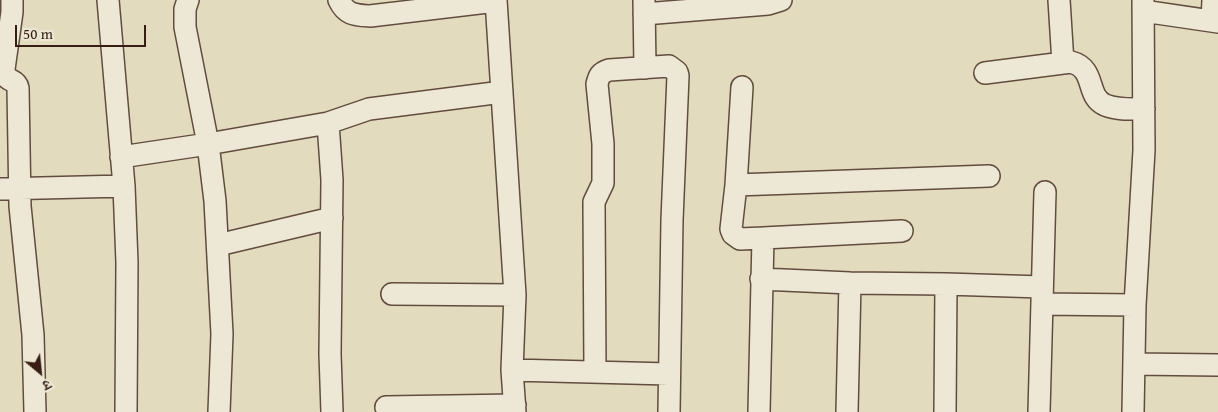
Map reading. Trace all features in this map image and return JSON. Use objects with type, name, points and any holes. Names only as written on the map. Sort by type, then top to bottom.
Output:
[{"type":"street","points":[[12,0],[4,69],[4,75],[7,79],[17,84],[18,88],[10,188],[20,206],[33,335],[35,412]]},
{"type":"street","points":[[108,0],[124,186],[127,263],[126,412]]},
{"type":"street","points":[[188,0],[185,9],[185,27],[208,144],[215,201],[222,334],[219,412]]},
{"type":"street","points":[[339,0],[343,9],[354,15],[370,16],[496,0],[515,295],[512,370],[515,408],[386,407]]},
{"type":"street","points":[[645,68],[644,7],[768,4],[781,0]]},
{"type":"street","points":[[1059,0],[1064,63]]},
{"type":"street","points":[[1134,412],[1135,305],[1144,150],[1143,6],[1215,14]]},
{"type":"street","points":[[986,73],[1071,62],[1080,65],[1087,72],[1097,99],[1104,104],[1114,108],[1144,109]]},
{"type":"street","points":[[595,372],[594,202],[602,188],[603,170],[603,144],[597,84],[602,72],[608,70],[669,66],[677,72],[678,76],[672,220],[669,412]]},
{"type":"street","points":[[742,87],[736,185],[731,229],[733,234],[740,239],[902,231]]},
{"type":"street","points":[[121,156],[208,144],[328,123],[387,106],[502,92]]},
{"type":"street","points":[[328,123],[332,180],[330,354],[332,412]]},
{"type":"street","points":[[736,185],[989,176]]},
{"type":"street","points":[[10,188],[124,186]]},
{"type":"street","points":[[1039,412],[1046,192]]},
{"type":"street","points":[[218,245],[332,218]]},
{"type":"street","points":[[759,412],[762,238]]},
{"type":"street","points":[[761,279],[850,283],[946,284],[1135,305]]},
{"type":"street","points":[[847,412],[850,283]]},
{"type":"street","points":[[945,412],[946,284]]},
{"type":"street","points":[[392,294],[515,295]]},
{"type":"street","points":[[1134,364],[1218,365]]},
{"type":"street","points":[[512,370],[670,374]]}]
